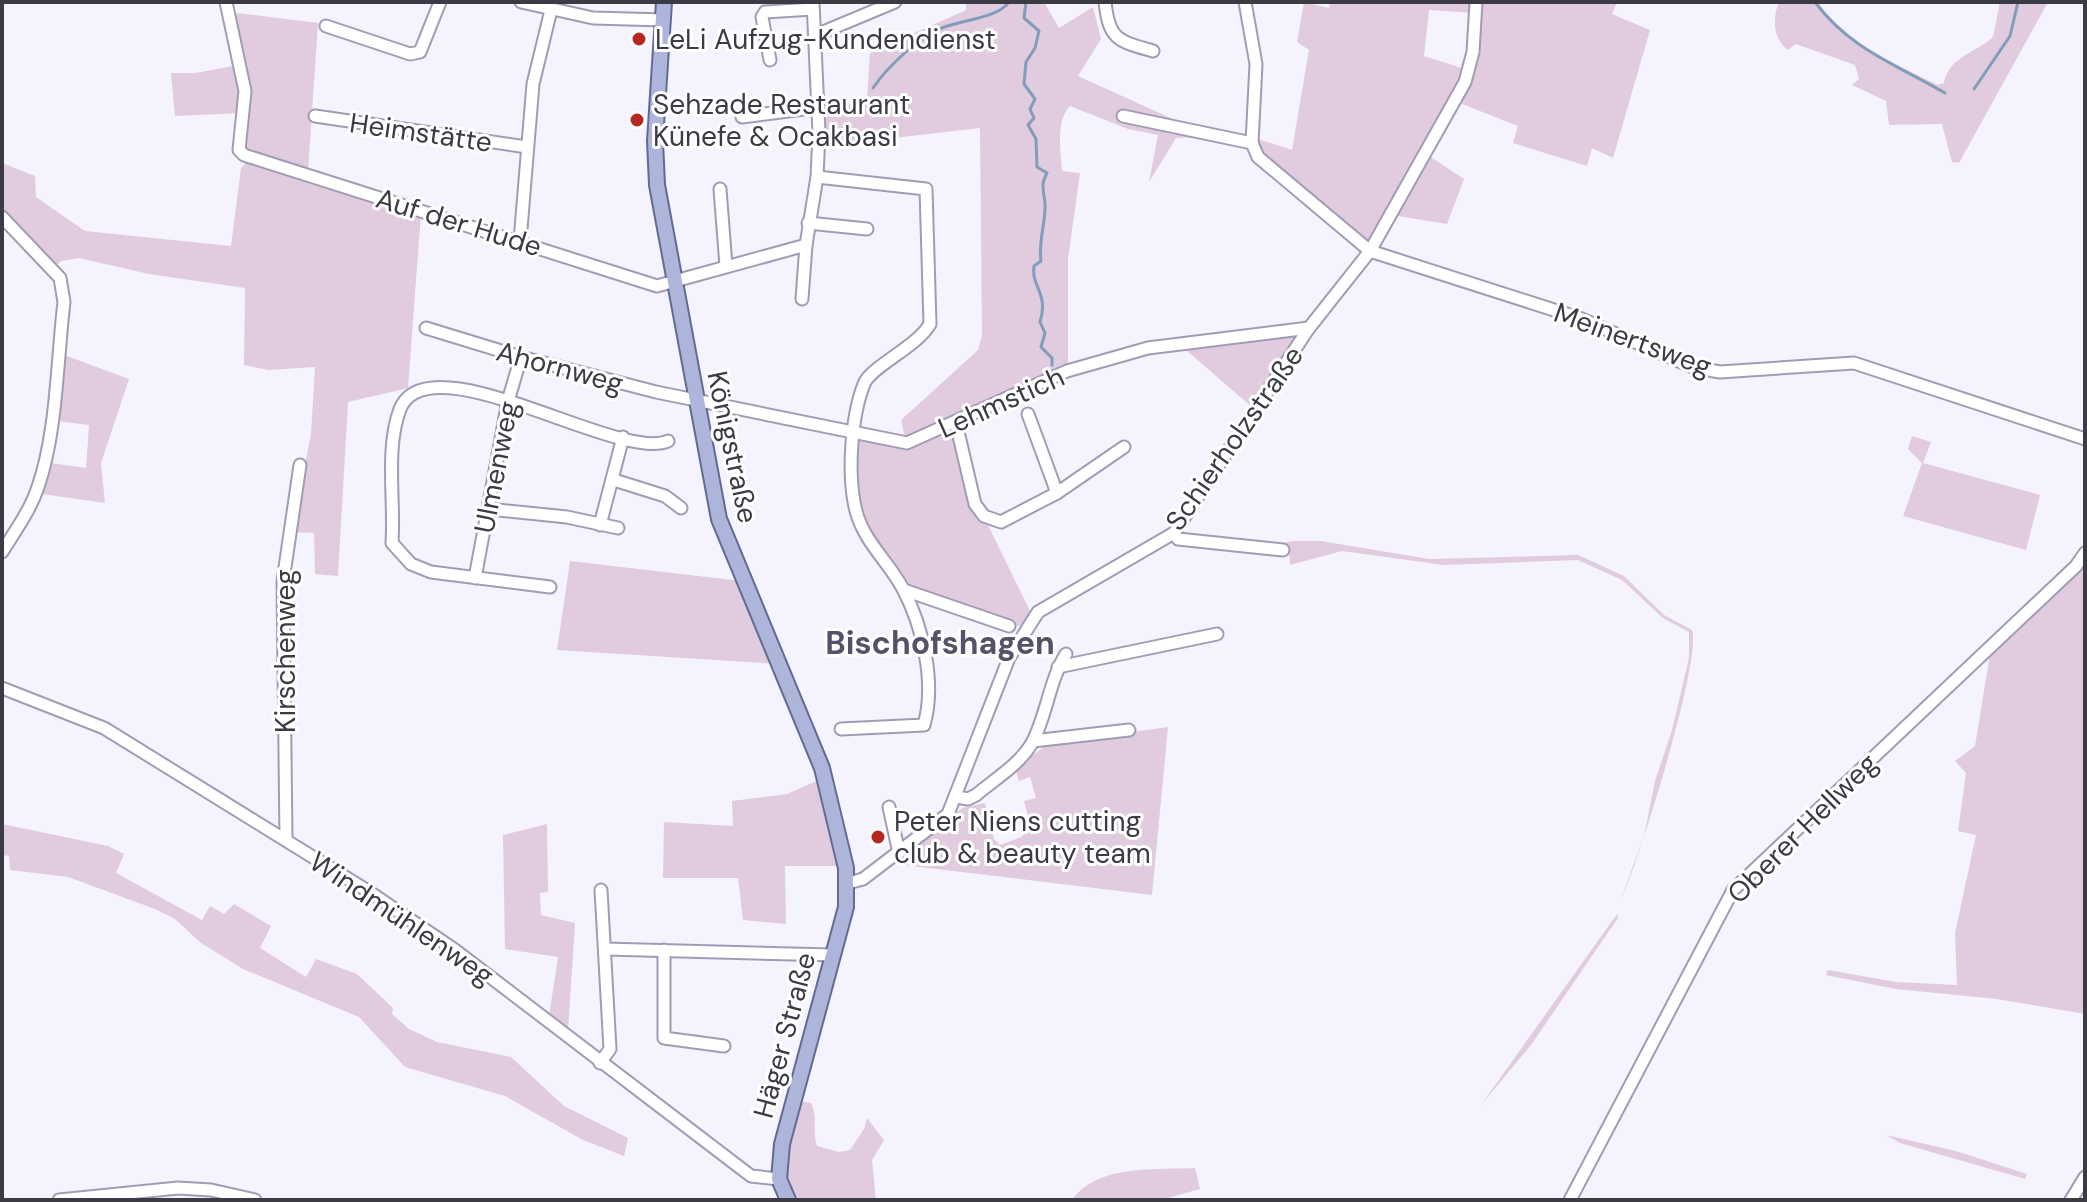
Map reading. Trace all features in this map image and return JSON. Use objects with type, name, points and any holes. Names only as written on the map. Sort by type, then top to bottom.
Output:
[{"type":"main road","name":"Königstraße","points":[[664,2],[655,155],[657,185],[719,519],[813,740],[832,803],[848,883]]},
{"type":"main road","name":"Häger Straße","points":[[788,1200],[779,1179],[782,1144],[846,907],[848,883]]},
{"type":"street","name":"Auf der Hude","points":[[226,2],[245,91],[239,150],[244,155],[657,286],[674,282]]},
{"type":"street","points":[[326,26],[410,54],[420,52],[440,2]]},
{"type":"street","points":[[521,2],[593,18],[664,20]]},
{"type":"street","points":[[816,35],[895,2]]},
{"type":"street","points":[[1105,2],[1107,25],[1113,35],[1127,44],[1153,51]]},
{"type":"street","points":[[1245,2],[1256,64],[1252,143],[1258,157],[1370,251]]},
{"type":"street","name":"Schierholzstraße","points":[[848,883],[863,879],[948,814],[1009,658],[1026,626],[1038,612],[1174,533],[1309,328],[1370,251],[1465,82],[1473,52],[1476,2]]},
{"type":"street","points":[[770,60],[762,17],[765,12],[813,5],[819,107],[817,177],[808,223],[802,299]]},
{"type":"street","points":[[520,241],[533,84],[551,10]]},
{"type":"street","points":[[742,117],[819,107]]},
{"type":"street","name":"Heimstätte","points":[[315,116],[527,147]]},
{"type":"street","points":[[1123,116],[1252,143]]},
{"type":"street","points":[[817,177],[926,189],[930,324],[923,337],[865,380],[852,430],[856,510],[868,539],[904,590],[928,670],[929,708],[924,725],[841,729]]},
{"type":"street","points":[[720,189],[726,266]]},
{"type":"street","points":[[2,217],[54,268],[60,278],[64,302],[47,449],[39,485],[30,508],[2,552]]},
{"type":"street","points":[[808,223],[867,229]]},
{"type":"street","points":[[674,282],[806,245]]},
{"type":"street","name":"Meinertsweg","points":[[1370,251],[1582,319],[1706,371],[1854,363],[2085,439]]},
{"type":"street","name":"Ahornweg","points":[[426,328],[521,357],[656,392],[695,398]]},
{"type":"street","name":"Lehmstich","points":[[695,398],[907,443],[1067,371],[1148,348],[1309,328]]},
{"type":"street","name":"Ulmenweg","points":[[475,578],[508,401],[521,357]]},
{"type":"street","points":[[550,587],[418,567],[392,543],[394,453],[399,412],[406,396],[417,388],[431,386],[508,401],[647,443],[668,441]]},
{"type":"street","points":[[1028,414],[1057,493]]},
{"type":"street","points":[[956,423],[975,504],[984,516],[1001,522],[1057,493],[1124,447]]},
{"type":"street","points":[[600,525],[623,437]]},
{"type":"street","name":"Kirschenweg","points":[[286,839],[283,593],[287,536],[300,465]]},
{"type":"street","points":[[614,480],[665,496],[681,508]]},
{"type":"street","points":[[488,509],[618,528]]},
{"type":"street","points":[[1174,533],[1178,539],[1283,550]]},
{"type":"street","name":"Oberer Hellweg","points":[[1570,1200],[1733,890],[2076,566],[2085,553]]},
{"type":"street","points":[[904,590],[1009,626]]},
{"type":"street","points":[[1058,667],[1217,634]]},
{"type":"street","points":[[957,797],[968,799],[976,795],[1022,757],[1033,741],[1058,667],[1066,654]]},
{"type":"street","name":"Windmühlenweg","points":[[2,688],[104,728],[286,839],[455,950],[751,1176],[779,1179]]},
{"type":"street","points":[[1033,741],[1129,730]]},
{"type":"street","points":[[889,807],[899,853]]},
{"type":"street","points":[[600,1063],[610,1049],[601,890]]},
{"type":"street","points":[[605,949],[833,955]]},
{"type":"street","points":[[664,950],[664,1038],[724,1046]]},
{"type":"street","points":[[2071,1200],[2085,1177]]},
{"type":"street","points":[[59,1200],[178,1188],[211,1190],[255,1200]]},
{"type":"shaded area","points":[[966,2],[1044,2],[1059,28],[1093,7],[1101,39],[1078,76],[1197,130],[1196,137],[1176,138],[1149,182],[1158,135],[1128,129],[1070,106],[1061,128],[1062,171],[1080,173],[1068,259],[1068,367],[954,421],[905,437],[901,420],[978,350],[982,336],[980,128],[825,146],[825,110],[867,100],[870,53],[966,10]]},
{"type":"shaded area","points":[[1304,2],[1329,8],[1330,2],[1473,2],[1473,13],[1429,10],[1424,56],[1465,69],[1369,241],[1261,155],[1255,138],[1292,150],[1309,50],[1297,42]]},
{"type":"shaded area","points":[[1481,2],[1617,2],[1612,14],[1650,30],[1613,158],[1592,148],[1587,166],[1513,143],[1518,126],[1457,102],[1476,64]]},
{"type":"shaded area","points":[[1779,2],[1817,2],[1842,30],[1857,41],[1938,85],[1944,83],[1957,61],[1993,37],[2000,2],[2048,2],[1959,163],[1952,162],[1942,124],[1889,125],[1886,101],[1852,85],[1859,79],[1855,65],[1796,44],[1788,50],[1779,40],[1775,28]]},
{"type":"shaded area","points":[[237,13],[318,23],[308,171],[248,153],[244,147]]},
{"type":"shaded area","points":[[238,65],[241,113],[175,116],[171,73],[196,73]]},
{"type":"shaded area","points":[[1426,154],[1464,179],[1447,224],[1392,215]]},
{"type":"shaded area","points":[[249,160],[421,213],[408,388],[348,402],[338,576],[315,574],[314,533],[292,532],[311,434],[315,367],[268,370],[244,365],[245,288],[149,274],[79,258],[61,261],[54,268],[2,214],[2,163],[35,176],[36,197],[85,231],[231,246],[241,168]]},
{"type":"shaded area","points":[[1299,335],[1253,408],[1179,344]]},
{"type":"shaded area","points":[[56,352],[129,379],[101,463],[105,503],[35,493],[43,462],[86,468],[89,425],[49,420]]},
{"type":"shaded area","points":[[955,430],[973,505],[987,523],[1032,615],[1021,627],[905,588],[859,515],[855,436],[907,445]]},
{"type":"shaded area","points":[[1912,436],[1931,442],[1923,463],[2040,495],[2026,550],[1903,516],[1922,463],[1908,449]]},
{"type":"shaded area","points":[[1321,541],[1429,559],[1578,555],[1624,576],[1664,615],[1692,630],[1692,649],[1678,720],[1653,808],[1640,849],[1620,902],[1644,836],[1655,781],[1672,730],[1689,658],[1689,632],[1663,618],[1622,580],[1578,560],[1444,565],[1342,551],[1290,565],[1289,548],[1271,545]]},
{"type":"shaded area","points":[[570,561],[741,581],[778,664],[557,650]]},
{"type":"shaded area","points":[[2079,566],[2085,571],[2085,1014],[1997,999],[1896,989],[1826,975],[1828,970],[1896,982],[1957,985],[1955,933],[1976,835],[1958,831],[1966,773],[1955,761],[1975,746],[1990,654]]},
{"type":"shaded area","points":[[1168,727],[1152,895],[895,864],[962,808],[985,803],[994,839],[1000,845],[1021,837],[1031,828],[1024,801],[1036,798],[1030,777],[1019,781],[1015,768],[1048,744]]},
{"type":"shaded area","points":[[823,778],[843,866],[785,866],[786,924],[743,920],[738,878],[663,878],[664,822],[733,826],[732,801],[787,794]]},
{"type":"shaded area","points":[[2,824],[108,846],[124,854],[116,873],[202,920],[210,906],[224,914],[234,904],[271,926],[260,948],[306,977],[316,959],[357,974],[393,1008],[392,1014],[409,1029],[437,1042],[511,1057],[564,1106],[628,1138],[624,1156],[583,1140],[505,1096],[405,1067],[359,1017],[243,969],[201,943],[175,919],[155,909],[68,877],[10,870],[9,856],[2,855]]},
{"type":"shaded area","points":[[547,824],[548,892],[540,893],[541,915],[575,923],[568,1032],[549,1016],[558,957],[505,949],[503,835]]},
{"type":"shaded area","points":[[1617,914],[1618,918],[1531,1045],[1481,1105]]},
{"type":"shaded area","points":[[798,1101],[811,1103],[817,1146],[839,1152],[850,1150],[864,1129],[867,1118],[884,1140],[872,1160],[876,1200],[793,1200],[785,1163]]},
{"type":"shaded area","points":[[1886,1135],[1956,1151],[2027,1174],[2025,1179],[1900,1143]]},
{"type":"shaded area","points":[[1195,1168],[1200,1189],[1161,1200],[1072,1200],[1083,1188],[1112,1175],[1128,1171]]},
{"type":"waterway","points":[[873,88],[895,62],[923,38],[942,28],[997,12],[1009,2]]},
{"type":"waterway","points":[[1026,2],[1024,18],[1039,31],[1035,48],[1026,62],[1024,84],[1035,99],[1030,109],[1034,118],[1028,125],[1036,139],[1037,167],[1047,173],[1043,185],[1045,211],[1041,261],[1034,266],[1034,273],[1042,304],[1040,322],[1045,333],[1041,347],[1052,358],[1052,365]]},
{"type":"waterway","points":[[1815,2],[1858,44],[1945,93]]},
{"type":"waterway","points":[[1974,89],[2010,36],[2018,2]]},
{"type":"place","name":"LeLi Aufzug-Kundendienst","points":[[639,39]]},
{"type":"place","name":"Sehzade Restaurant Künefe & Ocakbasi","points":[[637,120]]},
{"type":"place","name":"Peter Niens cutting club & beauty team","points":[[878,837]]},
{"type":"district","name":"Bischofshagen","points":[[940,643]]}]
